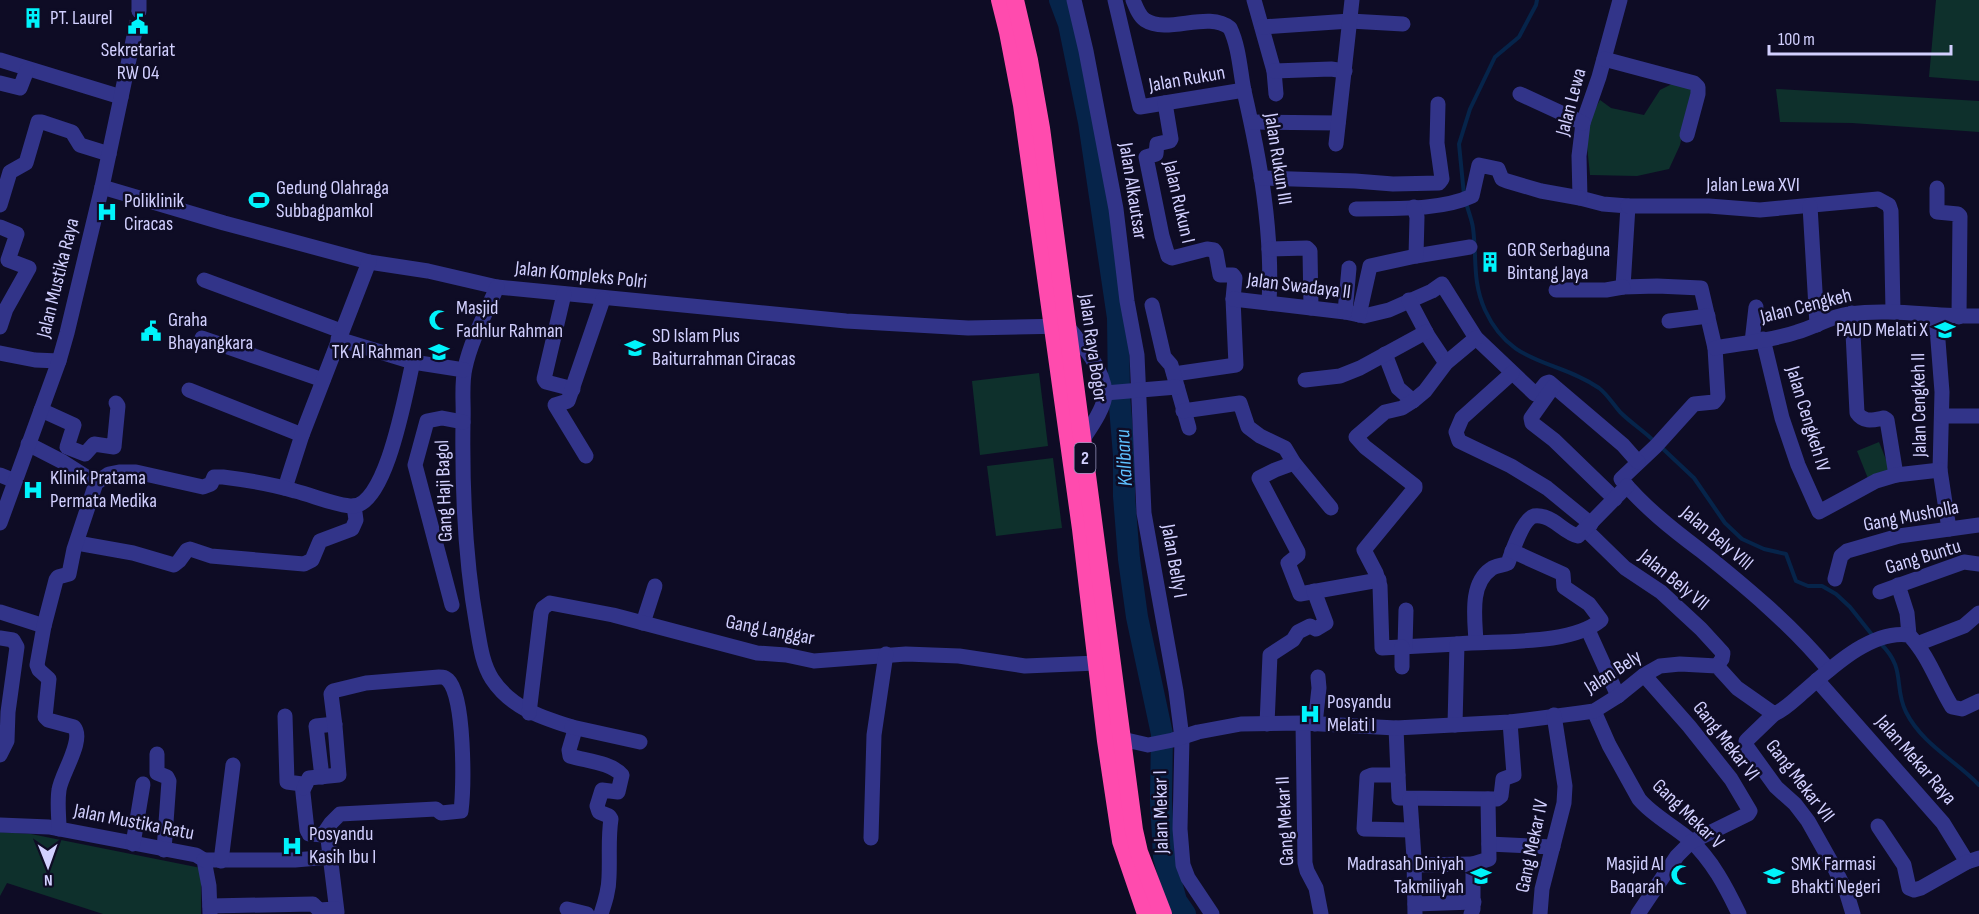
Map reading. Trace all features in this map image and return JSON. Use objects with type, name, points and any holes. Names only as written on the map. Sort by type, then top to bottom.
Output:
[{"type":"highway","name":"Jalan Raya Bogor","points":[[1000,0],[1022,105],[1060,327],[1083,439],[1118,770],[1121,842],[1146,914]]},
{"type":"highway","name":"Jalan Raya Bogor","points":[[1017,2],[1038,112],[1077,505],[1097,663],[1114,740]]},
{"type":"highway","name":"Jalan Raya Bogor","points":[[1118,770],[1135,837],[1162,914]]},
{"type":"street","name":"Jalan Alkautsar","points":[[1074,0],[1116,209],[1127,301],[1137,355],[1121,392]]},
{"type":"street","name":"Jalan Rukun","points":[[1115,0],[1140,107],[1244,90]]},
{"type":"street","name":"Jalan Rukun III","points":[[1133,0],[1141,16],[1148,22],[1161,24],[1214,21],[1227,25],[1232,33],[1252,122],[1261,178],[1271,270],[1269,303]]},
{"type":"street","points":[[1254,0],[1274,71],[1276,94]]},
{"type":"street","points":[[1336,144],[1352,0]]},
{"type":"street","name":"Jalan Lewa","points":[[1580,198],[1579,156],[1583,123],[1620,0]]},
{"type":"street","points":[[1262,27],[1350,21],[1403,24]]},
{"type":"street","name":"Jalan Mustika Raya","points":[[1,518],[59,361],[102,187],[134,36]]},
{"type":"street","points":[[1604,59],[1694,82],[1698,87],[1698,94],[1687,135]]},
{"type":"street","points":[[0,60],[121,97]]},
{"type":"street","points":[[1274,71],[1331,69],[1345,71]]},
{"type":"street","points":[[0,83],[20,88],[27,70]]},
{"type":"street","points":[[1520,94],[1583,123]]},
{"type":"street","name":"Jalan Rukun I","points":[[1165,103],[1171,140],[1157,144],[1156,154],[1146,157],[1168,256],[1172,258],[1206,249],[1214,250],[1220,275],[1234,276],[1233,299]]},
{"type":"street","points":[[1261,178],[1393,184],[1439,183],[1442,179],[1437,143],[1438,104]]},
{"type":"street","points":[[0,205],[10,172],[26,163],[38,122],[72,132],[80,145],[109,154]]},
{"type":"street","points":[[1252,122],[1338,123]]},
{"type":"street","points":[[1356,209],[1445,204],[1472,196],[1479,165],[1498,169],[1502,179],[1541,191],[1604,204],[1628,206],[1623,287]]},
{"type":"street","name":"Jalan Kompleks Polri","points":[[102,187],[369,262],[428,271],[497,287],[858,322],[968,328],[1060,327]]},
{"type":"street","points":[[1937,188],[1937,212],[1960,216],[1959,316]]},
{"type":"street","name":"Jalan Lewa XVI","points":[[1628,206],[1709,206],[1760,210],[1878,199],[1889,205],[1890,211],[1893,311]]},
{"type":"street","points":[[1810,206],[1817,325]]},
{"type":"street","points":[[1414,207],[1417,217],[1416,256]]},
{"type":"street","points":[[0,227],[17,233],[8,260],[29,268],[6,309],[0,327]]},
{"type":"street","points":[[1352,313],[1370,266],[1470,247]]},
{"type":"street","points":[[1269,249],[1309,249],[1311,252],[1311,308]]},
{"type":"street","points":[[285,488],[302,435],[369,262]]},
{"type":"street","points":[[1349,268],[1352,313]]},
{"type":"street","points":[[204,280],[413,362],[464,370]]},
{"type":"street","name":"Jalan Swadaya II","points":[[1233,299],[1364,316],[1382,312],[1431,291],[1441,284],[1476,338]]},
{"type":"street","name":"Gang Haji Bagol","points":[[497,287],[471,346],[464,370],[463,422],[467,564],[484,664],[491,679],[502,692],[529,713],[572,727],[640,742]]},
{"type":"street","points":[[1476,642],[1475,604],[1479,584],[1490,570],[1508,563],[1527,522],[1534,516],[1546,518],[1575,535],[1585,529],[1627,486],[1620,478],[1658,444],[1694,404],[1714,402],[1717,399],[1715,348],[1700,287],[1556,290]]},
{"type":"street","points":[[564,294],[544,379],[573,389]]},
{"type":"street","points":[[586,456],[555,406],[557,403],[566,403],[573,389],[603,299]]},
{"type":"street","points":[[1083,439],[1096,420],[1121,392],[1236,365],[1233,299]]},
{"type":"street","points":[[1409,300],[1446,363]]},
{"type":"street","points":[[1152,304],[1164,357],[1171,365],[1189,429]]},
{"type":"street","points":[[1756,307],[1757,340]]},
{"type":"street","name":"Jalan Cengkeh","points":[[1715,348],[1795,333],[1834,316],[1852,313],[1893,311],[1979,316]]},
{"type":"street","points":[[1852,313],[1857,413],[1862,419],[1869,421],[1884,418],[1887,420],[1896,475]]},
{"type":"street","name":"Jalan Cengkeh II","points":[[1816,509],[1819,512],[1876,481],[1896,475],[1940,470],[1942,416],[1936,315]]},
{"type":"street","points":[[1669,321],[1708,316]]},
{"type":"street","points":[[1060,327],[1084,347],[1097,369],[1121,392]]},
{"type":"street","points":[[1305,380],[1340,376],[1426,332]]},
{"type":"street","points":[[202,338],[323,380]]},
{"type":"street","points":[[1512,552],[1563,574],[1564,587],[1589,603],[1600,617],[1600,621],[1588,630],[1536,639],[1382,648],[1378,580],[1365,554],[1365,549],[1415,486],[1365,447],[1356,437],[1385,412],[1402,408],[1413,401],[1425,391],[1446,363],[1476,338],[1534,394],[1546,382],[1623,445],[1638,462]]},
{"type":"street","name":"Jalan Cengkeh IV","points":[[1757,340],[1800,471],[1816,509]]},
{"type":"street","points":[[0,353],[35,360],[59,361]]},
{"type":"street","points":[[1385,354],[1398,388],[1413,401]]},
{"type":"street","points":[[58,829],[59,790],[78,734],[74,727],[48,720],[45,717],[49,679],[39,670],[38,665],[44,626],[57,578],[69,574],[96,483],[109,474],[119,472],[136,472],[203,487],[211,484],[214,477],[223,477],[285,488],[354,506],[367,500],[384,473],[413,362]]},
{"type":"street","points":[[1512,374],[1462,418],[1456,432],[1459,441],[1511,466],[1547,488],[1585,529]]},
{"type":"street","points":[[1553,387],[1531,417],[1532,423],[1554,440],[1615,499]]},
{"type":"street","points":[[189,390],[302,435]]},
{"type":"street","name":"Jalan Belly I","points":[[1121,392],[1176,691],[1178,739]]},
{"type":"street","points":[[41,410],[74,425],[67,447],[85,454],[96,444],[114,447],[118,406],[116,403]]},
{"type":"street","points":[[1183,411],[1240,403],[1248,427],[1260,436],[1285,448],[1294,463],[1331,508]]},
{"type":"street","points":[[1942,416],[1979,416]]},
{"type":"street","points":[[452,605],[415,465],[427,421],[442,418],[463,422]]},
{"type":"street","points":[[28,444],[96,483]]},
{"type":"street","points":[[1294,463],[1259,478],[1298,552],[1298,555],[1288,563],[1300,594],[1378,580]]},
{"type":"street","points":[[1940,470],[1949,529]]},
{"type":"street","points":[[0,475],[15,481]]},
{"type":"street","name":"Jalan Bely VIII","points":[[1627,486],[1680,536],[1779,617],[1810,646],[1823,675]]},
{"type":"street","points":[[77,543],[134,553],[174,565],[188,549],[211,556],[304,564],[312,560],[320,541],[352,529],[356,520],[354,506]]},
{"type":"street","name":"Gang Musholla","points":[[1835,579],[1841,556],[1847,551],[1883,540],[1979,525]]},
{"type":"street","name":"Jalan Bely VII","points":[[1585,529],[1625,568],[1661,592],[1701,629],[1723,653],[1717,666]]},
{"type":"street","name":"Gang Buntu","points":[[1880,592],[1964,562],[1979,564]]},
{"type":"street","points":[[1898,585],[1905,603],[1913,639],[1930,664],[1952,707],[1962,709],[1979,701]]},
{"type":"street","points":[[643,623],[655,586]]},
{"type":"street","points":[[1267,724],[1270,656],[1293,640],[1298,632],[1311,626],[1316,629],[1325,624],[1314,591]]},
{"type":"street","name":"Gang Langgar","points":[[529,713],[541,613],[546,604],[613,615],[757,652],[814,661],[886,654],[959,656],[1025,666],[1097,663]]},
{"type":"street","points":[[1402,667],[1406,609]]},
{"type":"street","points":[[0,612],[44,626]]},
{"type":"street","points":[[1717,666],[1743,693],[1774,714],[1782,711],[1823,675],[1861,648],[1879,639],[1896,634],[1913,639],[1964,626],[1979,613]]},
{"type":"street","points":[[1588,630],[1618,696]]},
{"type":"street","points":[[0,638],[13,640],[17,647],[8,712],[7,741],[0,755]]},
{"type":"street","points":[[1455,725],[1457,644]]},
{"type":"street","points":[[871,838],[874,735],[886,654]]},
{"type":"street","name":"Jalan Bely","points":[[1114,740],[1151,745],[1240,724],[1309,724],[1396,729],[1510,722],[1594,711],[1660,666],[1670,664],[1717,666]]},
{"type":"street","name":"Gang Mekar VI","points":[[1644,675],[1724,770],[1750,808],[1748,814],[1691,842]]},
{"type":"street","name":"Jalan Mekar Raya","points":[[1823,675],[1973,860]]},
{"type":"street","name":"Gang Mekar II","points":[[1318,677],[1319,688],[1309,724],[1305,863],[1316,888],[1321,914]]},
{"type":"street","points":[[210,910],[313,904],[319,910],[336,911],[328,839],[327,836],[311,835],[308,832],[304,788],[309,778],[339,775],[331,694],[334,690],[366,683],[445,678],[452,685],[457,700],[461,731],[462,810],[442,813],[436,809],[340,814],[323,835]]},
{"type":"street","name":"Gang Mekar V","points":[[1594,711],[1609,746],[1639,799],[1691,842],[1715,869],[1739,914]]},
{"type":"street","name":"Gang Mekar VII","points":[[1774,714],[1746,741],[1747,747],[1776,787],[1795,804],[1808,821],[1835,869],[1847,894],[1853,914]]},
{"type":"street","name":"Gang Mekar IV","points":[[1540,914],[1542,889],[1563,812],[1565,786],[1554,715]]},
{"type":"street","points":[[285,716],[287,782],[300,783],[304,788]]},
{"type":"street","points":[[1396,729],[1399,797],[1488,799],[1499,798],[1503,779],[1514,775],[1510,722]]},
{"type":"street","points":[[572,727],[574,733],[568,750],[570,756],[620,771],[622,776],[618,792],[602,790],[597,806],[598,812],[611,819],[609,884],[601,914]]},
{"type":"street","name":"Jalan Mekar I","points":[[1178,739],[1183,865],[1188,878],[1212,914]]},
{"type":"street","points":[[1118,770],[1151,745]]},
{"type":"street","points":[[157,754],[157,773],[167,777],[169,781],[164,850]]},
{"type":"street","points":[[221,861],[233,765]]},
{"type":"street","points":[[1398,775],[1367,777],[1364,829],[1412,830]]},
{"type":"street","points":[[133,844],[142,784]]},
{"type":"street","points":[[1410,799],[1415,909],[1472,908],[1473,864]]},
{"type":"street","points":[[1414,866],[1473,864],[1489,860],[1488,799]]},
{"type":"street","name":"Jalan Mustika Ratu","points":[[0,825],[58,829],[189,853],[204,860],[208,872],[210,910]]},
{"type":"street","points":[[1878,826],[1904,865],[1909,888],[1914,890],[1973,860]]},
{"type":"street","points":[[1638,914],[1677,856],[1691,842]]},
{"type":"street","points":[[1489,844],[1553,847]]},
{"type":"street","points":[[204,860],[295,860],[330,857]]},
{"type":"street","points":[[567,909],[587,914]]},
{"type":"green space","points":[[1936,0],[1979,0],[1979,81],[1929,77]]},
{"type":"green space","points":[[1676,82],[1701,85],[1686,118],[1680,145],[1669,169],[1637,176],[1590,175],[1585,127],[1600,100],[1611,108],[1644,115],[1660,90]]},
{"type":"green space","points":[[1776,89],[1979,101],[1979,132],[1852,123],[1780,122]]},
{"type":"green space","points":[[1039,373],[1048,446],[980,455],[972,381]]},
{"type":"green space","points":[[1879,442],[1891,472],[1869,481],[1857,451]]},
{"type":"green space","points":[[1053,458],[1062,528],[996,536],[987,466]]},
{"type":"green space","points":[[0,832],[31,834],[201,868],[201,914],[103,914],[7,883],[0,896]]},
{"type":"waterway","name":"Kalibaru","points":[[1060,0],[1069,24],[1089,122],[1118,318],[1119,395],[1129,559],[1137,617],[1162,734],[1161,800],[1164,857],[1176,901],[1185,914]]},
{"type":"waterway","points":[[1464,195],[1459,144],[1470,109],[1495,57],[1519,37],[1537,0]]},
{"type":"waterway","points":[[1466,202],[1473,228],[1478,289],[1485,310],[1496,328],[1521,352],[1583,378],[1599,388],[1620,412],[1655,442]]},
{"type":"waterway","points":[[1661,447],[1694,478],[1725,523],[1742,539],[1764,549],[1786,554],[1796,581],[1808,586],[1822,586],[1836,594],[1850,607],[1873,636]]},
{"type":"waterway","points":[[1880,643],[1894,661],[1902,703],[1913,723],[1930,743],[1979,785]]},
{"type":"tunnel","points":[[134,36],[139,11]]},
{"type":"place","name":"PT. Laurel","points":[[33,18]]},
{"type":"place","name":"Sekretariat RW 04","points":[[138,24]]},
{"type":"place","name":"Gedung Olahraga Subbagpamkol","points":[[259,200]]},
{"type":"place","name":"Poliklinik Ciracas","points":[[107,212]]},
{"type":"place","name":"GOR Serbaguna Bintang Jaya","points":[[1490,262]]},
{"type":"place","name":"Masjid Fadhlur Rahman","points":[[439,320]]},
{"type":"place","name":"PAUD Melati X","points":[[1945,330]]},
{"type":"place","name":"Graha Bhayangkara","points":[[151,331]]},
{"type":"place","name":"SD Islam Plus Baiturrahman Ciracas","points":[[635,348]]},
{"type":"place","name":"TK Al Rahman","points":[[439,352]]},
{"type":"place","name":"Klinik Pratama Permata Medika","points":[[33,490]]},
{"type":"place","name":"Posyandu Melati I","points":[[1310,714]]},
{"type":"place","name":"Posyandu Kasih Ibu I","points":[[292,846]]},
{"type":"place","name":"Masjid Al Baqarah","points":[[1681,875]]},
{"type":"place","name":"Madrasah Diniyah Takmiliyah","points":[[1481,876]]},
{"type":"place","name":"SMK Farmasi Bhakti Negeri","points":[[1774,876]]}]
